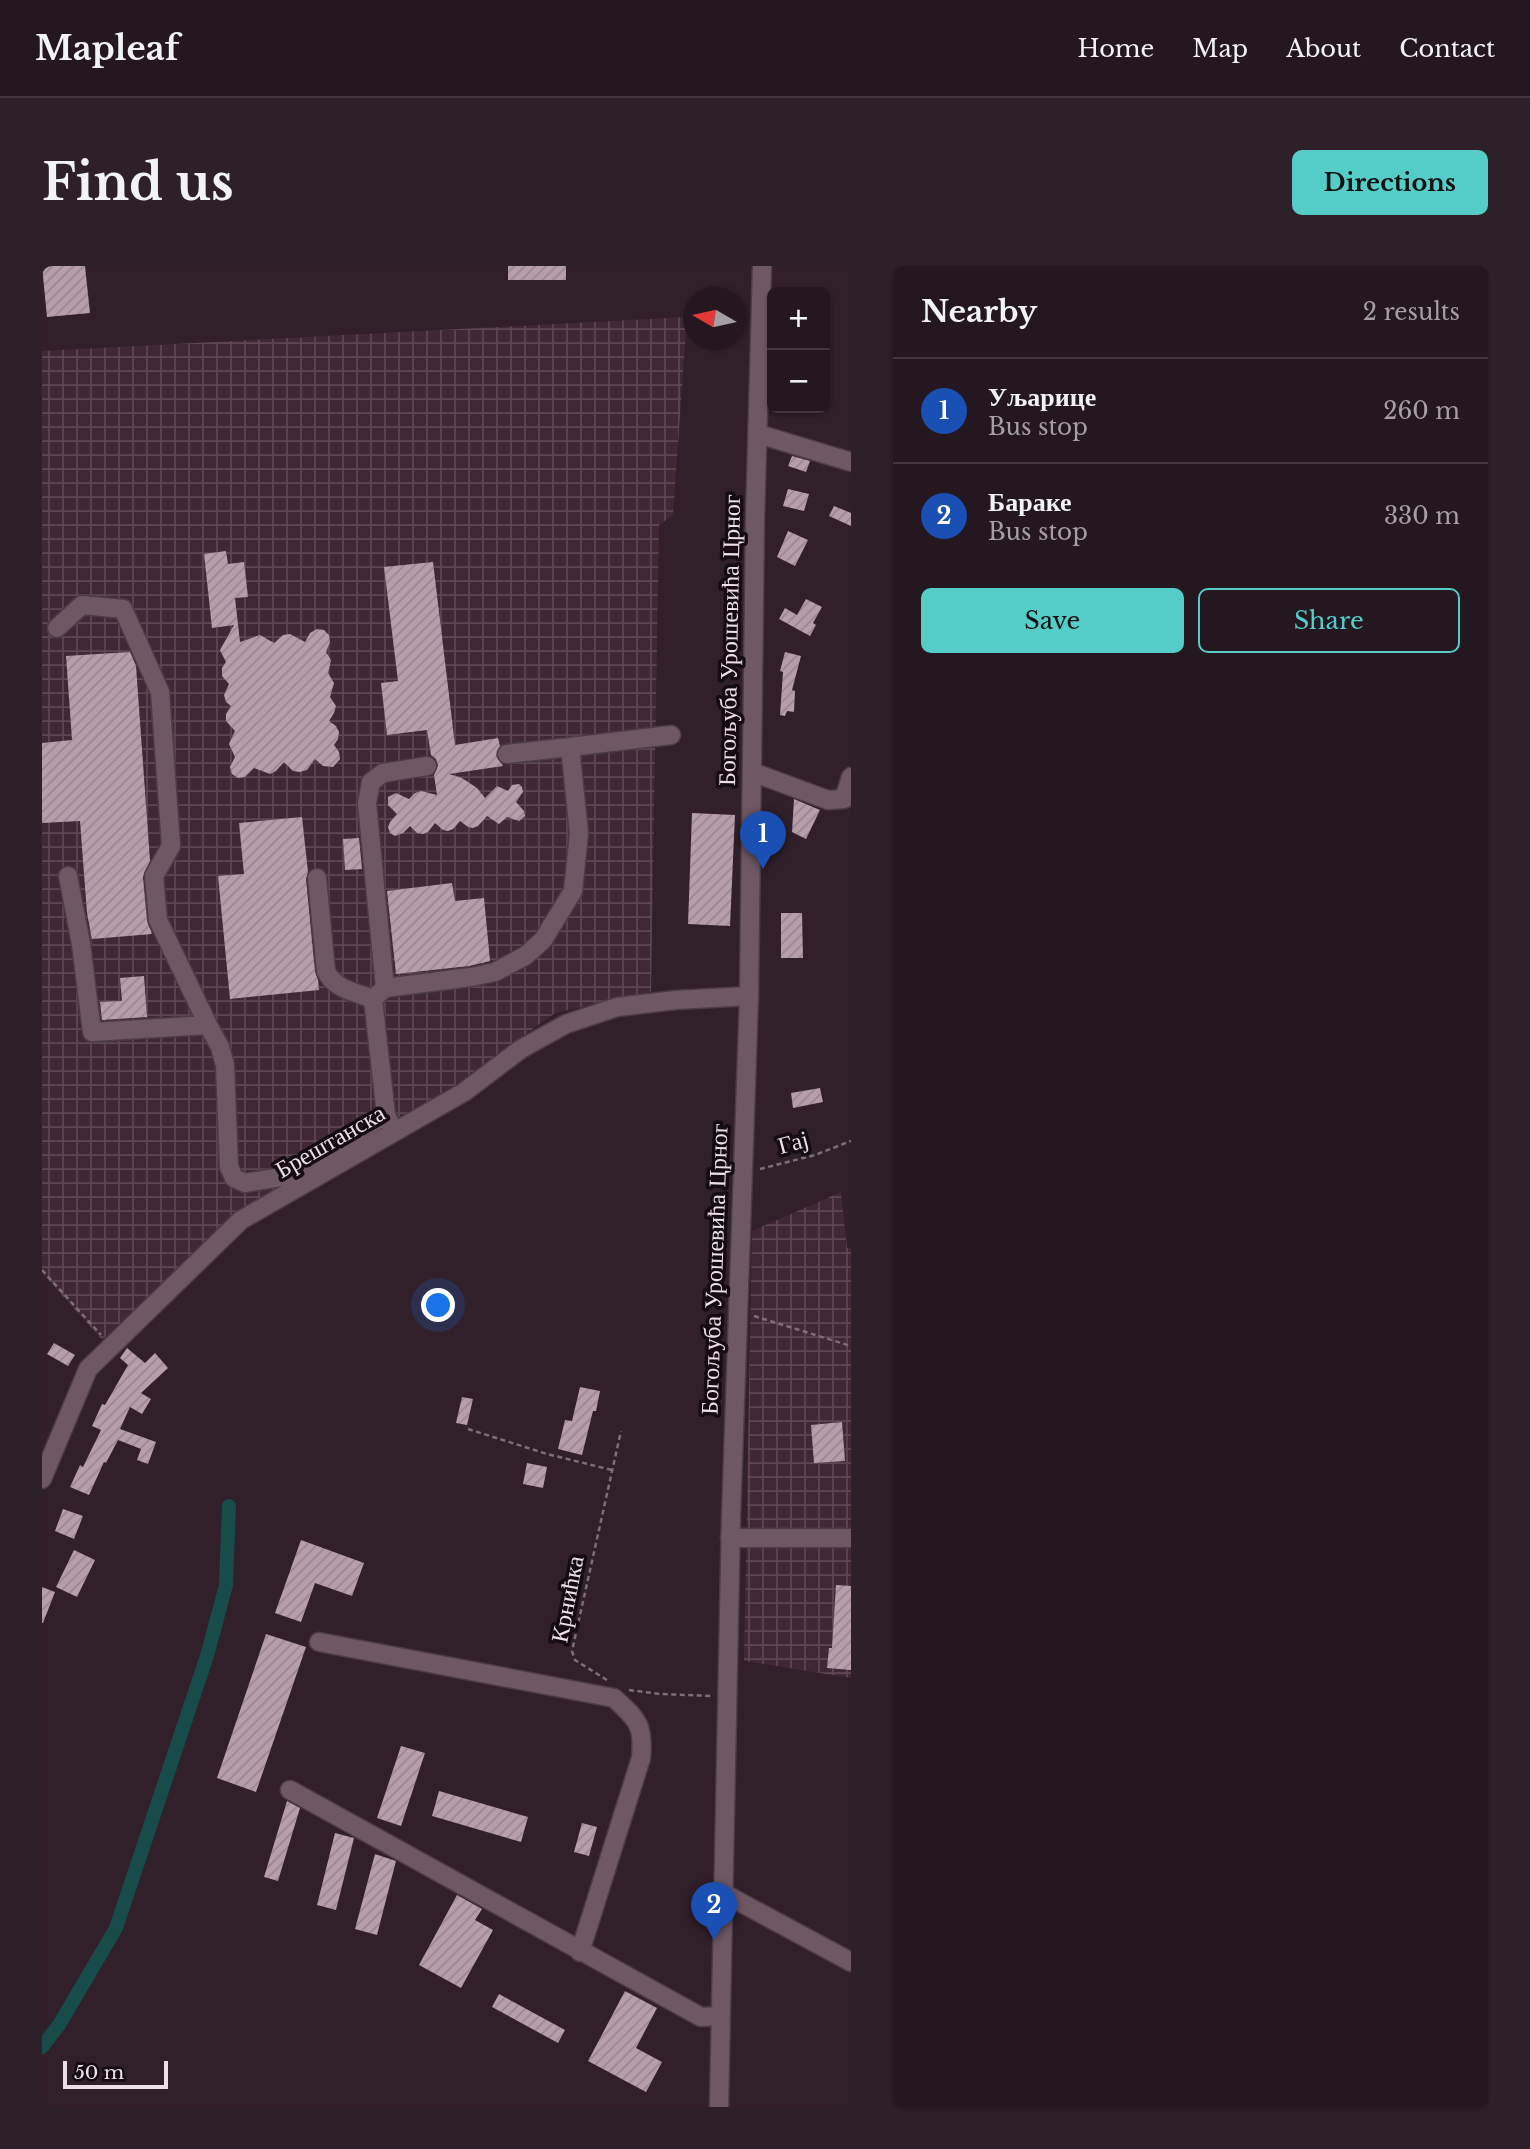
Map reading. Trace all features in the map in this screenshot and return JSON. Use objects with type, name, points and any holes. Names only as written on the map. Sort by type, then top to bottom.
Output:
[{"type":"street","name":"Богољуба Урошевића Црног","points":[[719,2107],[730,1538],[748,996],[762,266]]},
{"type":"street","points":[[758,434],[851,462]]},
{"type":"street","points":[[57,628],[82,605],[123,609],[160,692],[171,846],[154,876],[158,920],[220,1047],[225,1065],[229,1167],[234,1178],[245,1183],[281,1177],[386,1115]]},
{"type":"street","points":[[507,754],[671,735]]},
{"type":"street","points":[[317,878],[326,971],[337,986],[379,994],[495,972],[525,956],[544,940],[573,891],[579,833],[570,747]]},
{"type":"street","points":[[396,1132],[386,1115],[367,803],[371,782],[383,773],[427,766]]},
{"type":"street","points":[[752,772],[828,800],[844,799],[851,777]]},
{"type":"street","points":[[68,876],[81,944],[92,1032],[208,1025]]},
{"type":"street","name":"Брештанска","points":[[42,1479],[88,1368],[241,1220],[464,1093],[521,1049],[566,1024],[617,1007],[748,996]]},
{"type":"street","points":[[730,1538],[851,1538]]},
{"type":"street","points":[[319,1642],[614,1698],[635,1717],[643,1736],[641,1758],[579,1952]]},
{"type":"street","points":[[290,1790],[701,2017],[720,2016]]},
{"type":"street","points":[[723,1893],[851,1962]]},
{"type":"path","name":"Гај","points":[[743,1173],[815,1155],[851,1141]]},
{"type":"path","points":[[42,1270],[110,1346]]},
{"type":"path","points":[[737,1311],[851,1346]]},
{"type":"path","points":[[468,1429],[547,1454],[612,1470]]},
{"type":"path","name":"Крнићка","points":[[614,1684],[575,1660],[572,1651],[621,1431]]},
{"type":"path","points":[[623,1690],[726,1696]]},
{"type":"shaded area","points":[[683,317],[685,350],[673,515],[659,525],[651,992],[555,1013],[426,1106],[189,1259],[102,1340],[42,1273],[42,351]]},
{"type":"shaded area","points":[[841,1192],[847,1248],[851,1248],[851,1678],[744,1661],[752,1231]]},
{"type":"building","points":[[42,266],[85,266],[90,313],[47,317]]},
{"type":"building","points":[[508,266],[566,266],[566,280],[508,280]]},
{"type":"building","points":[[792,456],[810,461],[806,472],[788,466]]},
{"type":"building","points":[[788,489],[809,494],[804,511],[783,506]]},
{"type":"building","points":[[834,506],[851,513],[851,526],[829,516]]},
{"type":"building","points":[[788,531],[808,540],[795,566],[777,557]]},
{"type":"building","points":[[226,551],[228,564],[244,562],[248,597],[235,598],[240,642],[260,635],[274,643],[283,635],[290,634],[305,642],[310,633],[317,629],[324,630],[329,635],[330,642],[326,652],[331,660],[328,673],[334,683],[330,697],[336,706],[329,721],[339,732],[334,745],[340,759],[333,767],[323,766],[315,759],[307,770],[300,772],[293,771],[284,762],[270,774],[254,768],[245,777],[238,778],[232,774],[230,767],[235,757],[229,744],[235,731],[226,721],[226,714],[231,706],[224,695],[229,684],[222,676],[222,668],[226,662],[220,650],[234,625],[212,628],[204,554]]},
{"type":"building","points":[[433,562],[455,745],[498,738],[500,746],[496,756],[503,766],[449,774],[462,778],[477,788],[485,798],[497,786],[508,791],[512,785],[519,784],[523,792],[516,802],[525,816],[519,821],[507,817],[499,824],[487,816],[473,828],[460,821],[448,831],[435,823],[423,834],[417,833],[410,826],[395,836],[390,833],[388,827],[397,814],[388,805],[388,797],[396,793],[409,799],[421,791],[437,795],[434,775],[438,765],[431,755],[427,730],[387,735],[381,683],[398,681],[384,567]]},
{"type":"building","points":[[806,599],[822,607],[813,623],[816,625],[810,636],[779,619],[785,608],[797,615]]},
{"type":"building","points":[[130,652],[136,666],[150,861],[143,877],[147,921],[152,934],[92,939],[87,913],[80,821],[42,823],[42,743],[72,740],[66,656]]},
{"type":"building","points":[[785,652],[801,656],[792,690],[795,691],[794,712],[787,711],[785,716],[780,715],[783,672],[780,671]]},
{"type":"building","points":[[794,799],[820,810],[806,839],[792,832]]},
{"type":"building","points":[[692,813],[735,815],[730,926],[688,924]]},
{"type":"building","points":[[302,817],[315,972],[319,990],[230,999],[218,876],[244,874],[239,823]]},
{"type":"building","points":[[359,838],[362,869],[345,870],[343,839]]},
{"type":"building","points":[[452,883],[455,901],[484,898],[490,961],[396,974],[387,891]]},
{"type":"building","points":[[781,913],[802,913],[803,958],[781,958]]},
{"type":"building","points":[[144,976],[147,1017],[102,1020],[100,1002],[122,1001],[120,978]]},
{"type":"building","points":[[820,1088],[823,1102],[793,1108],[791,1093]]},
{"type":"building","points":[[54,1343],[75,1355],[68,1366],[47,1354]]},
{"type":"building","points":[[127,1348],[145,1363],[155,1353],[168,1368],[141,1393],[151,1399],[142,1414],[130,1407],[120,1429],[156,1442],[148,1464],[137,1460],[141,1449],[118,1440],[106,1463],[104,1462],[89,1495],[70,1487],[101,1430],[92,1426],[102,1404],[105,1405],[128,1365],[120,1358]]},
{"type":"building","points":[[580,1387],[600,1391],[582,1455],[558,1449],[565,1420],[572,1421]]},
{"type":"building","points":[[462,1397],[473,1399],[467,1425],[456,1423]]},
{"type":"building","points":[[842,1422],[845,1461],[814,1463],[811,1425]]},
{"type":"building","points":[[527,1463],[547,1467],[543,1488],[523,1484]]},
{"type":"building","points":[[63,1509],[83,1516],[74,1539],[55,1531]]},
{"type":"building","points":[[301,1540],[364,1563],[352,1596],[315,1583],[301,1622],[275,1613]]},
{"type":"building","points":[[74,1550],[95,1560],[77,1597],[56,1587]]},
{"type":"building","points":[[836,1585],[851,1586],[851,1670],[827,1668],[829,1648],[832,1648]]},
{"type":"building","points":[[42,1587],[55,1592],[43,1623],[42,1623]]},
{"type":"building","points":[[266,1634],[306,1647],[256,1792],[217,1778]]},
{"type":"building","points":[[401,1746],[425,1753],[401,1826],[377,1818]]},
{"type":"building","points":[[439,1791],[528,1817],[521,1842],[432,1816]]},
{"type":"building","points":[[287,1801],[300,1808],[278,1881],[264,1877]]},
{"type":"building","points":[[582,1823],[597,1827],[589,1856],[574,1852]]},
{"type":"building","points":[[335,1833],[354,1838],[336,1910],[317,1905]]},
{"type":"building","points":[[375,1854],[396,1861],[377,1935],[355,1929]]},
{"type":"building","points":[[457,1895],[482,1909],[475,1920],[493,1930],[461,1988],[419,1965]]},
{"type":"building","points":[[625,1991],[657,2008],[636,2048],[662,2062],[646,2092],[588,2061]]},
{"type":"building","points":[[499,1994],[565,2030],[558,2043],[492,2007]]},
{"type":"waterway","points":[[42,2047],[59,2025],[116,1928],[207,1656],[226,1585],[229,1506]]},
{"type":"place","name":"Уљарице","points":[[763,869]]},
{"type":"place","name":"Бараке","points":[[714,1940]]}]
